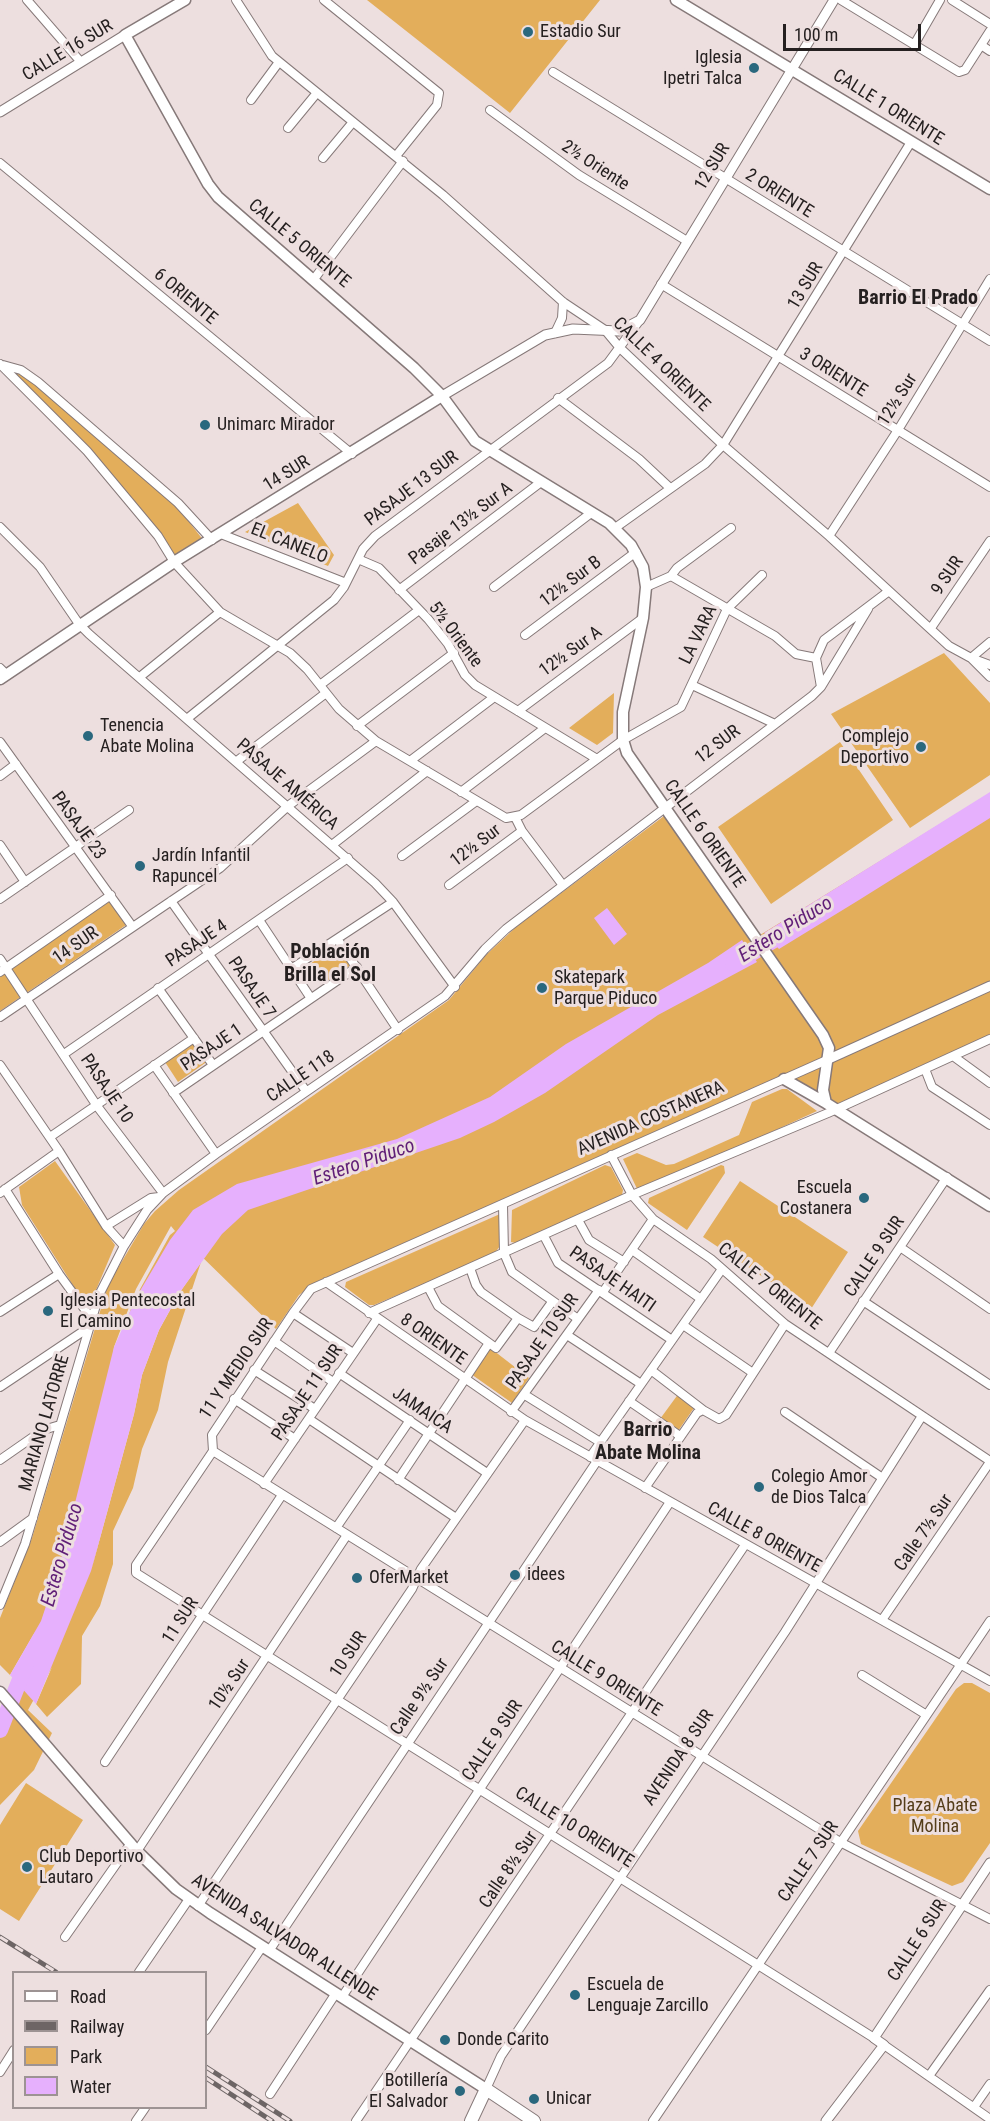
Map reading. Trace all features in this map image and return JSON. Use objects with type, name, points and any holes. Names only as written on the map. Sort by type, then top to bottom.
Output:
[{"type":"main road","name":"CALLE 1 ORIENTE","points":[[676,0],[793,68],[990,189]]},
{"type":"main road","name":"CALLE 16 SUR","points":[[124,35],[178,2]]},
{"type":"main road","name":"CALLE 5 ORIENTE","points":[[124,35],[212,190],[399,353],[441,396],[470,435],[488,450]]},
{"type":"main road","name":"14 SUR","points":[[2,674],[174,562],[441,396]]},
{"type":"main road","name":"CALLE 6 ORIENTE","points":[[488,450],[615,528],[636,552],[646,587],[643,618],[623,712],[623,740],[634,765],[665,806],[823,1035],[830,1048],[823,1090],[826,1102]]},
{"type":"main road","points":[[784,1079],[826,1102],[990,1206]]},
{"type":"main road","name":"AVENIDA SALVADOR ALLENDE","points":[[0,1692],[134,1847],[193,1903],[534,2121]]},
{"type":"main road","name":"AVENIDA 8 SUR","points":[[471,2121],[486,2089]]},
{"type":"street","points":[[27,0],[80,61]]},
{"type":"street","name":"CALLE 4 ORIENTE","points":[[236,0],[272,56],[316,94],[400,159],[563,302],[605,330],[620,348],[723,445],[829,536],[949,646],[971,657],[990,677]]},
{"type":"street","points":[[314,279],[437,105],[439,93],[324,0]]},
{"type":"street","name":"12 SUR","points":[[640,320],[834,0]]},
{"type":"street","points":[[841,0],[959,72],[966,70],[990,31]]},
{"type":"street","points":[[914,45],[940,0]]},
{"type":"street","points":[[952,0],[990,24]]},
{"type":"street","name":"CALLE 16 SUR","points":[[0,112],[124,35]]},
{"type":"street","points":[[981,45],[990,51]]},
{"type":"street","points":[[251,100],[279,62]]},
{"type":"street","name":"2 ORIENTE","points":[[554,72],[990,341]]},
{"type":"street","points":[[288,128],[316,94]]},
{"type":"street","name":"2½ Oriente","points":[[490,110],[579,176],[687,241]]},
{"type":"street","points":[[323,158],[352,122]]},
{"type":"street","name":"13 SUR","points":[[723,445],[780,357],[911,142]]},
{"type":"street","name":"6 ORIENTE","points":[[0,163],[351,454]]},
{"type":"street","name":"12½ Sur","points":[[829,536],[898,430],[990,279]]},
{"type":"street","name":"3 ORIENTE","points":[[661,284],[990,487]]},
{"type":"street","points":[[555,333],[562,318],[563,302]]},
{"type":"street","points":[[605,330],[625,329],[640,320]]},
{"type":"street","name":"PASAJE 13 SUR","points":[[188,718],[329,605],[346,583],[358,559],[375,536],[608,363],[640,320]]},
{"type":"street","name":"14 SUR","points":[[441,396],[525,346],[555,333],[573,329],[605,330]]},
{"type":"street","points":[[1,364],[21,370],[38,382],[217,537]]},
{"type":"street","points":[[1,364],[87,451],[158,536],[174,562],[220,612],[302,663],[357,726],[376,741],[475,802],[506,818],[515,817],[522,831],[562,884]]},
{"type":"street","points":[[558,398],[639,459],[670,488]]},
{"type":"street","points":[[615,528],[705,464],[723,445]]},
{"type":"street","name":"Pasaje 13½ Sur A","points":[[399,590],[540,482]]},
{"type":"street","points":[[494,587],[591,513]]},
{"type":"street","points":[[0,527],[40,567],[79,624]]},
{"type":"street","points":[[646,587],[671,576],[677,568],[731,528]]},
{"type":"street","name":"EL CANELO","points":[[217,537],[346,583]]},
{"type":"street","name":"9 SUR","points":[[931,628],[990,541]]},
{"type":"street","name":"12½ Sur B","points":[[525,635],[636,552]]},
{"type":"street","name":"5½ Oriente","points":[[358,559],[379,568],[419,610],[454,653],[470,681],[493,698],[597,759]]},
{"type":"street","name":"LA VARA","points":[[515,817],[623,740],[681,707],[727,609],[762,575]]},
{"type":"street","points":[[671,576],[775,636],[796,654],[816,658]]},
{"type":"street","points":[[821,687],[816,658],[824,640],[889,591]]},
{"type":"street","points":[[821,687],[870,606]]},
{"type":"street","points":[[320,685],[419,610]]},
{"type":"street","points":[[141,676],[220,612]]},
{"type":"street","name":"12½ Sur A","points":[[518,711],[643,618]]},
{"type":"street","name":"PASAJE AMÉRICA","points":[[79,624],[348,858],[393,902],[455,987]]},
{"type":"street","points":[[990,642],[971,657],[990,665]]},
{"type":"street","points":[[357,726],[454,653]]},
{"type":"street","points":[[692,685],[773,723]]},
{"type":"street","name":"12 SUR","points":[[455,987],[485,949],[562,884],[821,687]]},
{"type":"street","points":[[237,761],[326,693]]},
{"type":"street","points":[[410,761],[493,698]]},
{"type":"street","points":[[461,792],[545,728]]},
{"type":"street","name":"14 SUR","points":[[0,1017],[227,862],[288,806],[376,741]]},
{"type":"street","name":"PASAJE 23","points":[[0,742],[132,926]]},
{"type":"street","points":[[0,776],[16,764]]},
{"type":"street","points":[[332,845],[427,771]]},
{"type":"street","points":[[402,856],[475,802]]},
{"type":"street","points":[[0,899],[129,810]]},
{"type":"street","name":"12½ Sur","points":[[449,885],[522,831]]},
{"type":"street","points":[[0,845],[25,882]]},
{"type":"street","name":"PASAJE 4","points":[[64,1054],[348,858]]},
{"type":"street","points":[[3,970],[111,896]]},
{"type":"street","name":"PASAJE 7","points":[[171,901],[306,1091]]},
{"type":"street","points":[[291,969],[393,902]]},
{"type":"street","points":[[259,920],[310,997]]},
{"type":"street","points":[[338,940],[398,1029]]},
{"type":"street","name":"PASAJE 10","points":[[0,959],[3,970],[161,1195]]},
{"type":"street","name":"PASAJE 1","points":[[173,1093],[310,997],[357,967]]},
{"type":"street","name":"AVENIDA COSTANERA","points":[[326,1282],[990,986]]},
{"type":"street","name":"CALLE 118","points":[[106,1226],[151,1198],[161,1195],[455,987]]},
{"type":"street","points":[[158,988],[213,1065]]},
{"type":"street","points":[[50,1137],[194,1038]]},
{"type":"street","points":[[369,1313],[632,1196],[836,1109],[990,1039]]},
{"type":"street","points":[[953,1056],[990,1083]]},
{"type":"street","points":[[0,1065],[50,1137],[106,1226],[124,1246]]},
{"type":"street","points":[[154,1065],[216,1154]]},
{"type":"street","points":[[925,1069],[932,1087],[990,1125]]},
{"type":"street","points":[[59,1151],[3,1191],[59,1274],[92,1317]]},
{"type":"street","name":"CALLE 7 ORIENTE","points":[[611,1155],[632,1196],[653,1219],[722,1269],[785,1324],[990,1461]]},
{"type":"street","name":"CALLE 9 SUR","points":[[829,1353],[946,1177]]},
{"type":"street","name":"MARIANO LATORRE","points":[[0,1605],[2,1592],[33,1517],[88,1328],[105,1281],[141,1218],[161,1195]]},
{"type":"street","points":[[503,1205],[504,1253],[512,1272],[578,1319]]},
{"type":"street","name":"PASAJE 10 SUR","points":[[511,1412],[578,1319],[624,1263],[653,1219]]},
{"type":"street","points":[[578,1220],[589,1240],[624,1263]]},
{"type":"street","name":"PASAJE HAITI","points":[[544,1236],[558,1263],[672,1340]]},
{"type":"street","points":[[900,1247],[990,1309]]},
{"type":"street","points":[[632,1250],[701,1299]]},
{"type":"street","points":[[470,1268],[481,1292],[534,1327],[552,1302]]},
{"type":"street","name":"Calle 9½ Sur","points":[[207,2029],[266,1949],[408,1743],[593,1459],[600,1442],[722,1269]]},
{"type":"street","points":[[0,1312],[59,1274]]},
{"type":"street","name":"11 Y MEDIO SUR","points":[[136,1573],[136,1565],[213,1451],[212,1435],[234,1399],[307,1293],[326,1282]]},
{"type":"street","name":"8 ORIENTE","points":[[326,1282],[464,1380],[525,1420]]},
{"type":"street","points":[[428,1287],[438,1306],[493,1346]]},
{"type":"street","points":[[863,1301],[990,1384]]},
{"type":"street","points":[[293,1312],[353,1353]]},
{"type":"street","points":[[398,1480],[464,1380],[518,1318]]},
{"type":"street","name":"PASAJE 11 SUR","points":[[264,1484],[377,1319]]},
{"type":"street","points":[[651,1370],[703,1410],[719,1419],[726,1415],[785,1324]]},
{"type":"street","points":[[683,1325],[753,1373]]},
{"type":"street","points":[[0,1386],[88,1328]]},
{"type":"street","points":[[567,1335],[641,1384]]},
{"type":"street","points":[[274,1341],[333,1382]]},
{"type":"street","points":[[254,1370],[315,1409]]},
{"type":"street","name":"JAMAICA","points":[[339,1373],[487,1473]]},
{"type":"street","points":[[525,1395],[600,1442]]},
{"type":"street","points":[[234,1399],[295,1439]]},
{"type":"street","points":[[629,1401],[680,1436]]},
{"type":"street","points":[[645,1488],[697,1413],[703,1410]]},
{"type":"street","points":[[785,1412],[882,1477]]},
{"type":"street","name":"AVENIDA 8 SUR","points":[[486,2089],[501,2056],[785,1632],[922,1416]]},
{"type":"street","points":[[309,1419],[456,1518]]},
{"type":"street","points":[[336,1528],[410,1420]]},
{"type":"street","name":"CALLE 8 ORIENTE","points":[[525,1420],[990,1681]]},
{"type":"street","name":"10 SUR","points":[[140,1971],[193,1903],[338,1699],[412,1589],[416,1578],[456,1518],[525,1420]]},
{"type":"street","points":[[0,1460],[44,1430],[60,1425]]},
{"type":"street","name":"CALLE 9 ORIENTE","points":[[213,1451],[840,1842],[990,1920]]},
{"type":"street","name":"Calle 7½ Sur","points":[[882,1620],[990,1461]]},
{"type":"street","name":"11 SUR","points":[[105,1762],[282,1495]]},
{"type":"street","name":"CALLE 9 SUR","points":[[270,2094],[480,1788],[670,1502]]},
{"type":"street","points":[[0,1542],[33,1517]]},
{"type":"street","name":"10½ Sur","points":[[65,1937],[134,1847],[268,1655],[347,1535]]},
{"type":"street","name":"Calle 8½ Sur","points":[[356,2121],[745,1545]]},
{"type":"street","name":"CALLE 10 ORIENTE","points":[[136,1573],[759,1964],[874,2038],[990,2119]]},
{"type":"street","name":"CALLE 7 SUR","points":[[653,2121],[925,1714],[990,1621]]},
{"type":"street","points":[[862,1675],[925,1714]]},
{"type":"street","name":"CALLE 6 SUR","points":[[874,2038],[990,1863]]},
{"type":"street","points":[[929,2076],[990,1990]]},
{"type":"street","points":[[826,2121],[884,2045]]},
{"type":"street","points":[[0,2072],[12,2053]]},
{"type":"street","points":[[974,2107],[990,2084]]},
{"type":"green space","points":[[367,0],[600,0],[510,113]]},
{"type":"green space","points":[[9,369],[22,373],[175,504],[204,541],[177,558],[160,534]]},
{"type":"green space","points":[[298,503],[334,555],[328,566],[245,532]]},
{"type":"green space","name":"Complejo Deportivo","points":[[944,653],[990,703],[990,775],[910,828],[831,714]]},
{"type":"green space","points":[[614,693],[613,733],[597,745],[569,728]]},
{"type":"green space","name":"Complejo Deportivo","points":[[840,742],[893,820],[771,904],[718,827]]},
{"type":"green space","points":[[990,793],[990,1038],[836,1107],[780,1076],[314,1283],[299,1295],[276,1329],[195,1250],[162,1294],[91,1571],[134,1414],[142,1375],[159,1330],[180,1292],[201,1262],[168,1362],[158,1410],[142,1449],[133,1488],[113,1531],[113,1564],[100,1606],[82,1636],[81,1684],[47,1717],[36,1704],[52,1667],[28,1710],[52,1733],[34,1770],[0,1805],[0,1712],[35,1632],[10,1675],[0,1665],[0,1618],[32,1538],[108,1285],[144,1224],[155,1211],[179,1190],[449,1000],[486,955],[516,927],[664,816],[752,940]],"holes":[[[171,1226],[175,1231],[170,1235],[134,1300],[112,1364],[114,1347],[136,1289]]]},
{"type":"green space","points":[[113,899],[129,923],[0,1011],[0,977]]},
{"type":"green space","points":[[340,943],[354,963],[323,984],[310,964]]},
{"type":"green space","points":[[195,1041],[208,1061],[178,1082],[165,1062]]},
{"type":"green space","points":[[787,1089],[817,1111],[639,1193],[623,1159],[637,1153],[666,1165],[674,1164],[739,1135],[752,1102]]},
{"type":"green space","points":[[55,1161],[115,1245],[88,1309],[22,1205],[19,1187]]},
{"type":"green space","points":[[605,1165],[611,1167],[623,1190],[622,1195],[516,1243],[511,1242],[512,1210]]},
{"type":"green space","points":[[721,1165],[724,1166],[725,1173],[687,1230],[648,1203],[649,1198]]},
{"type":"green space","points":[[740,1181],[848,1252],[811,1309],[703,1237]]},
{"type":"green space","points":[[500,1214],[500,1246],[494,1254],[374,1305],[369,1305],[345,1287],[346,1282]]},
{"type":"green space","points":[[489,1347],[529,1378],[512,1403],[471,1374]]},
{"type":"green space","points":[[679,1393],[696,1405],[678,1431],[660,1419]]},
{"type":"green space","name":"Plaza Abate Molina","points":[[964,1683],[972,1683],[990,1693],[990,1843],[963,1882],[952,1886],[861,1844],[858,1831],[956,1689]]},
{"type":"green space","name":"Club Deportivo Lautaro","points":[[26,1783],[83,1820],[19,1921],[0,1909],[0,1825]]},
{"type":"water","points":[[990,792],[990,818],[859,900],[779,949],[764,933]]},
{"type":"water","points":[[607,908],[627,934],[614,945],[594,918]]},
{"type":"water","points":[[742,940],[757,962],[658,1015],[545,1093],[494,1122],[460,1138],[248,1210],[222,1234],[180,1292],[159,1330],[142,1375],[134,1414],[91,1571],[36,1704],[10,1675],[41,1621],[59,1567],[114,1347],[137,1296],[170,1240],[193,1210],[237,1184],[397,1139],[490,1097],[566,1044],[708,963]]},
{"type":"waterway","name":"Estero Piduco","points":[[733,964],[791,930]]},
{"type":"waterway","name":"Estero Piduco","points":[[0,1730],[26,1664]]},
{"type":"railway","points":[[0,1937],[54,1971]]},
{"type":"railway","points":[[207,2068],[290,2121]]},
{"type":"railway","points":[[207,2079],[272,2121]]},
{"type":"place","name":"Estadio Sur","points":[[528,32]]},
{"type":"place","name":"Iglesia Ipetri Talca","points":[[754,68]]},
{"type":"place","name":"Unimarc Mirador","points":[[205,425]]},
{"type":"place","name":"Tenencia Abate Molina","points":[[88,736]]},
{"type":"place","name":"Complejo Deportivo","points":[[921,747]]},
{"type":"place","name":"Jardín Infantil Rapuncel","points":[[140,866]]},
{"type":"place","name":"Skatepark Parque Piduco","points":[[542,988]]},
{"type":"place","name":"Escuela Costanera","points":[[864,1198]]},
{"type":"place","name":"Iglesia Pentecostal El Camino","points":[[48,1311]]},
{"type":"place","name":"Colegio Amor de Dios Talca","points":[[759,1487]]},
{"type":"place","name":"idees","points":[[515,1575]]},
{"type":"place","name":"OferMarket","points":[[357,1578]]},
{"type":"place","name":"Club Deportivo Lautaro","points":[[27,1867]]},
{"type":"place","name":"Escuela de Lenguaje Zarcillo","points":[[575,1995]]},
{"type":"place","name":"Donde Carito","points":[[445,2040]]},
{"type":"place","name":"Botillería El Salvador","points":[[460,2091]]},
{"type":"place","name":"Unicar","points":[[534,2099]]},
{"type":"district","name":"Barrio El Prado","points":[[918,299]]},
{"type":"district","name":"Población Brilla el Sol","points":[[330,964]]},
{"type":"district","name":"Barrio Abate Molina","points":[[648,1442]]}]
